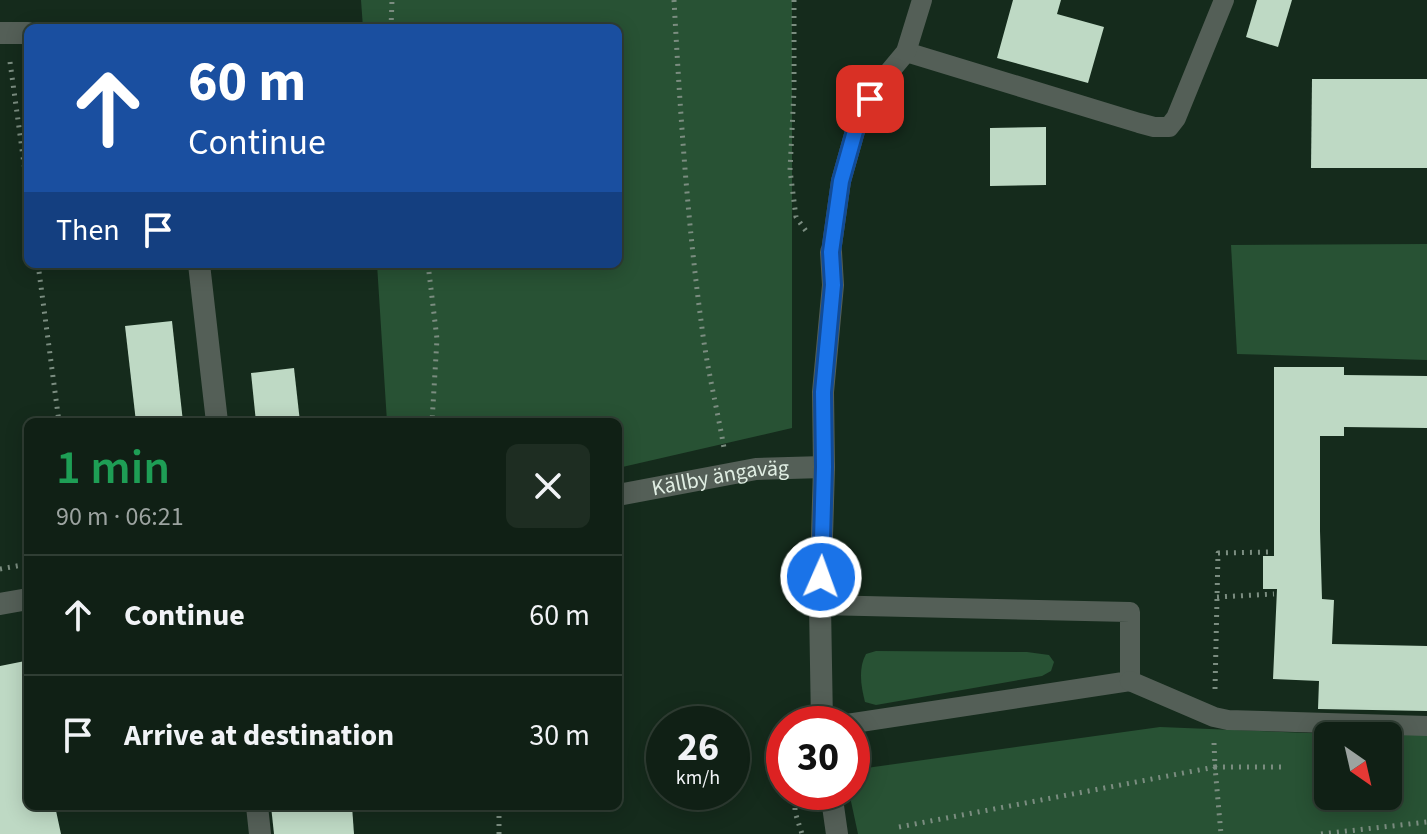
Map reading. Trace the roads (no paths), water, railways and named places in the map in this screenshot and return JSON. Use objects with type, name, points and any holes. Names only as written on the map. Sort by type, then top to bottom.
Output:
[{"type":"street","points":[[822,706],[823,392],[833,285],[831,252]]},
{"type":"street","points":[[199,268],[217,418]]},
{"type":"street","name":"Källby ängaväg","points":[[622,494],[756,469],[824,467]]},
{"type":"street","points":[[0,604],[24,600]]},
{"type":"street","points":[[257,810],[260,834]]},
{"type":"street","points":[[834,810],[837,834]]},
{"type":"lane","points":[[831,252],[841,181],[859,117],[881,82],[906,52],[922,0]]},
{"type":"lane","points":[[906,52],[1139,123],[1169,127],[1176,118],[1224,0]]},
{"type":"lane","points":[[820,605],[1130,612],[1130,681]]},
{"type":"lane","points":[[870,721],[1130,681],[1228,720],[1427,726]]}]
